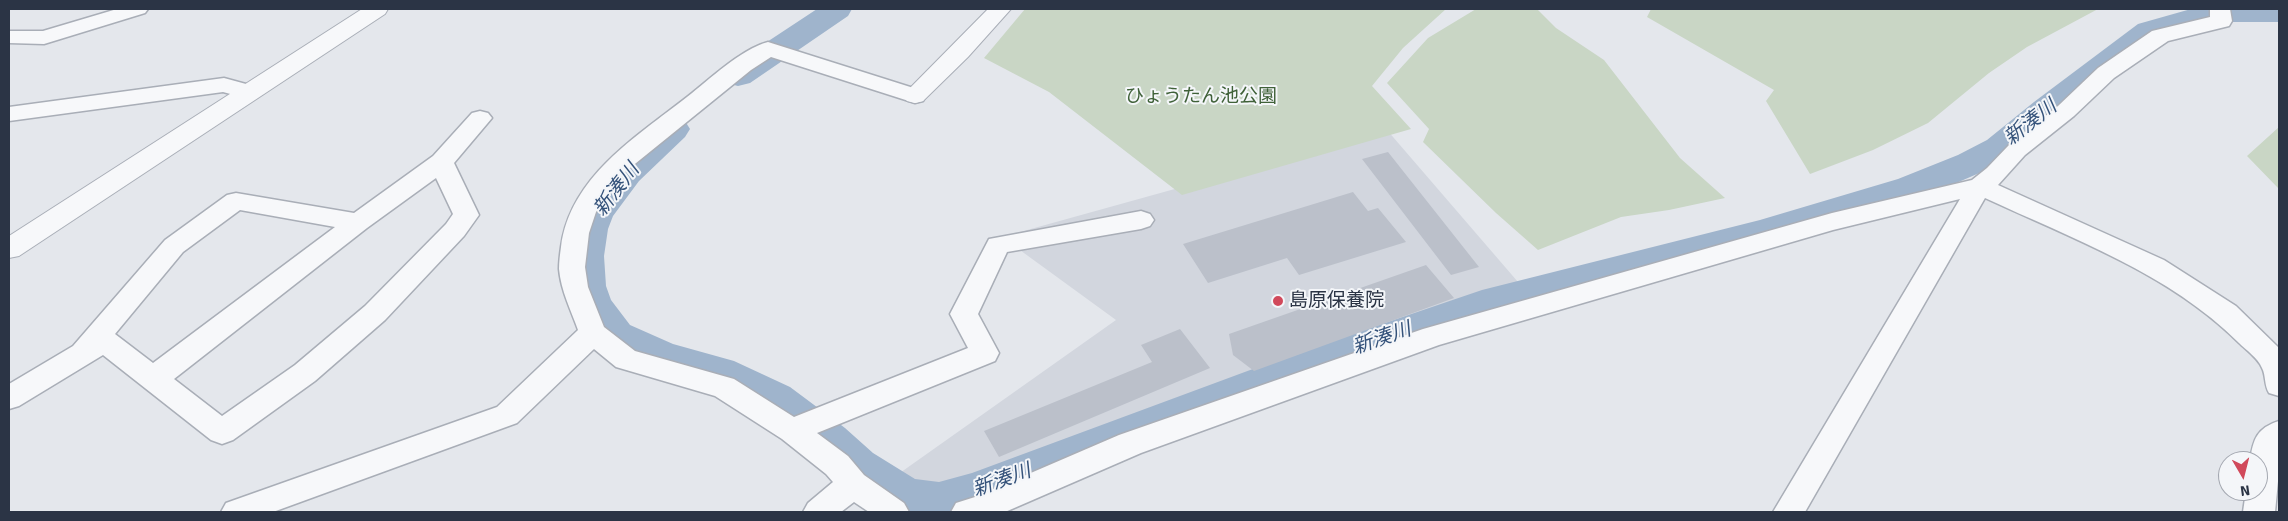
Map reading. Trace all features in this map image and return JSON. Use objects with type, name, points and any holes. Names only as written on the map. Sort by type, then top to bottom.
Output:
[{"type":"street","points":[[9,37],[44,38],[138,9]]},
{"type":"street","points":[[9,249],[377,9]]},
{"type":"street","points":[[892,512],[853,484],[802,426],[724,387],[626,359],[593,333],[583,314],[575,287],[572,267],[576,233],[583,212],[596,191],[616,166],[742,65],[774,51],[915,96],[1000,9]]},
{"type":"street","points":[[1789,512],[1980,186],[1996,174],[2017,150],[2066,111],[2106,73],[2160,36],[2220,15]]},
{"type":"street","points":[[9,114],[224,85],[249,92]]},
{"type":"street","points":[[152,378],[358,222],[442,162],[480,118]]},
{"type":"street","points":[[9,398],[104,341],[222,432],[306,373],[375,313],[437,250],[466,215],[453,190],[442,162]]},
{"type":"street","points":[[967,512],[978,510],[1130,444],[1433,336],[1832,222],[1980,186],[2114,247],[2172,277],[2226,314],[2267,353],[2279,373]]},
{"type":"street","points":[[81,354],[174,246],[236,201],[358,222]]},
{"type":"street","points":[[802,426],[985,353],[964,314],[998,245],[1141,220]]},
{"type":"street","points":[[237,512],[507,415],[593,333]]},
{"type":"street","points":[[2259,512],[2267,446],[2271,438],[2279,433]]},
{"type":"street","points":[[819,512],[853,484]]},
{"type":"street","points":[[840,512],[853,484]]},
{"type":"shaded area","name":"島原保養院","points":[[1387,130],[1518,282],[971,485],[939,487],[917,484],[897,475],[1116,320],[1002,237]]},
{"type":"green space","name":"ひょうたん池公園","points":[[1025,9],[1446,9],[1403,48],[1372,86],[1411,129],[1182,195],[1049,92],[984,58]]},
{"type":"green space","points":[[1476,9],[1537,9],[1556,28],[1604,60],[1680,158],[1725,198],[1669,210],[1621,217],[1538,250],[1496,213],[1423,142],[1429,129],[1387,83],[1428,38]]},
{"type":"green space","points":[[1651,9],[2098,9],[2027,47],[1989,73],[1928,123],[1873,150],[1810,174],[1766,101],[1774,90],[1647,17]]},
{"type":"green space","points":[[2279,127],[2279,189],[2247,156]]},
{"type":"building","points":[[1388,152],[1479,267],[1451,275],[1362,159]]},
{"type":"building","points":[[1353,192],[1368,211],[1378,208],[1406,242],[1299,275],[1287,258],[1208,283],[1183,244]]},
{"type":"building","points":[[1426,265],[1454,298],[1254,371],[1233,355],[1229,334]]},
{"type":"building","points":[[1180,329],[1210,368],[999,457],[984,431],[1152,362],[1141,345]]},
{"type":"waterway","name":"新湊川","points":[[738,76],[837,9]]},
{"type":"waterway","name":"新湊川","points":[[1772,230],[1911,188],[1971,163],[1999,148],[2046,109],[2149,31],[2181,20],[2217,13],[2279,13]]},
{"type":"waterway","name":"新湊川","points":[[673,129],[626,173],[596,212],[589,229],[585,256],[586,286],[593,305],[615,336],[663,357],[719,372],[775,399],[829,441],[857,466],[899,493],[919,500],[939,501],[976,491],[1303,367],[1496,300],[1759,233]]},
{"type":"place","name":"島原保養院","points":[[1278,301]]}]
